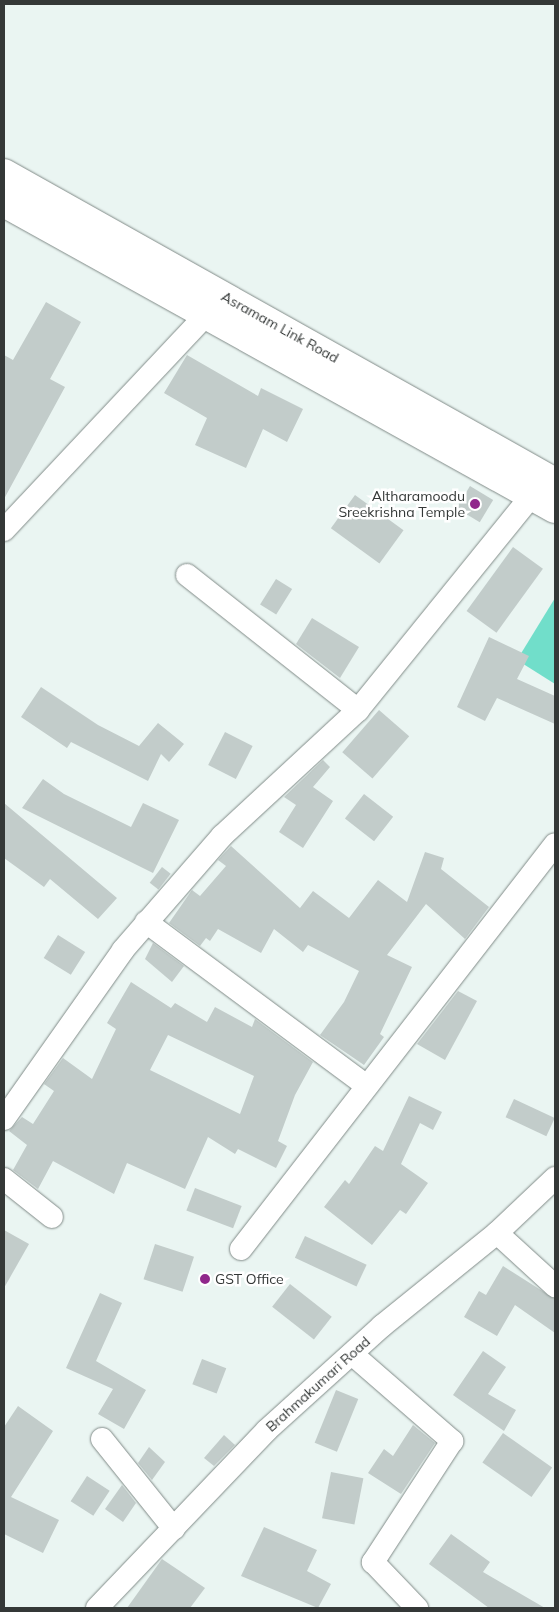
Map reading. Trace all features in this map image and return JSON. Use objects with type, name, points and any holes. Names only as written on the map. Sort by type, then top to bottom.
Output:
[{"type":"main road","name":"Asramam Link Road","points":[[4,173],[555,482]]},
{"type":"main road","name":"Asramam Link Road","points":[[4,202],[555,509]]},
{"type":"street","points":[[4,163],[555,475]]},
{"type":"street","points":[[4,530],[206,315]]},
{"type":"street","points":[[4,1119],[122,950],[222,836],[358,710],[531,496]]},
{"type":"street","points":[[187,575],[358,710]]},
{"type":"street","points":[[241,1248],[555,844]]},
{"type":"street","points":[[146,922],[367,1086]]},
{"type":"street","name":"Brahmakumari Road","points":[[97,1608],[267,1430],[352,1354],[497,1233],[555,1178]]},
{"type":"street","points":[[4,1179],[52,1217]]},
{"type":"street","points":[[497,1233],[555,1286]]},
{"type":"street","points":[[352,1354],[452,1441],[373,1562],[417,1608]]},
{"type":"street","points":[[102,1439],[174,1529]]},
{"type":"green space","points":[[555,598],[555,684],[517,660]]},
{"type":"building","points":[[46,302],[81,322],[50,379],[65,387],[4,499],[4,355],[13,360]]},
{"type":"building","points":[[187,355],[258,396],[261,388],[303,409],[287,442],[263,429],[246,468],[195,445],[207,418],[164,393]]},
{"type":"building","name":"Altharamoodu Sreekrishna Temple","points":[[470,486],[493,500],[480,522],[457,508]]},
{"type":"building","points":[[355,495],[404,530],[379,563],[331,528]]},
{"type":"building","points":[[513,547],[543,569],[496,633],[467,611]]},
{"type":"building","points":[[276,579],[292,589],[276,615],[260,604]]},
{"type":"building","points":[[312,618],[359,647],[340,678],[296,644]]},
{"type":"building","points":[[489,637],[529,656],[517,679],[555,696],[555,724],[497,698],[485,721],[457,707]]},
{"type":"building","points":[[41,687],[98,725],[139,746],[158,723],[184,744],[169,762],[161,754],[148,781],[71,742],[67,748],[21,717]]},
{"type":"building","points":[[379,710],[409,736],[372,779],[342,752]]},
{"type":"building","points":[[225,732],[253,746],[236,779],[208,765]]},
{"type":"building","points":[[323,760],[330,767],[313,787],[333,801],[303,848],[279,832],[296,805],[284,797]]},
{"type":"building","points":[[43,779],[64,794],[131,827],[143,803],[179,820],[153,873],[22,808]]},
{"type":"building","points":[[364,794],[393,817],[374,841],[345,818]]},
{"type":"building","points":[[4,803],[117,898],[98,919],[50,879],[44,887],[4,858]]},
{"type":"building","points":[[231,846],[300,908],[313,891],[349,918],[378,880],[407,902],[425,852],[444,858],[441,869],[489,907],[465,939],[426,904],[387,955],[412,967],[380,1034],[384,1037],[364,1065],[320,1035],[344,1002],[359,971],[308,945],[303,952],[274,929],[261,953],[218,929],[210,941],[206,938],[200,946],[169,923],[192,890],[200,896],[226,866],[218,860]]},
{"type":"building","points":[[162,867],[171,874],[158,890],[150,883]]},
{"type":"building","points":[[58,935],[85,952],[71,975],[44,958]]},
{"type":"building","points":[[153,943],[184,966],[172,982],[145,959]]},
{"type":"building","points":[[131,982],[171,1008],[175,1003],[207,1022],[215,1007],[252,1027],[255,1019],[313,1062],[295,1095],[278,1141],[287,1146],[276,1168],[238,1149],[235,1154],[208,1137],[185,1189],[127,1163],[114,1194],[53,1161],[38,1189],[13,1170],[27,1145],[9,1131],[22,1117],[33,1124],[54,1091],[44,1084],[63,1058],[92,1079],[116,1029],[107,1023]],"holes":[[[168,1035],[254,1076],[240,1114],[150,1070]]]},
{"type":"building","points":[[458,991],[477,1001],[445,1060],[417,1044]]},
{"type":"building","points":[[409,1096],[442,1112],[433,1130],[420,1123],[401,1164],[428,1183],[406,1214],[400,1210],[372,1245],[324,1207],[345,1180],[349,1184],[375,1146],[383,1151]]},
{"type":"building","points":[[514,1099],[555,1118],[546,1136],[506,1117]]},
{"type":"building","points":[[195,1188],[242,1206],[233,1228],[186,1210]]},
{"type":"building","points":[[4,1230],[29,1244],[4,1288]]},
{"type":"building","points":[[305,1236],[367,1265],[356,1286],[295,1258]]},
{"type":"building","points":[[155,1244],[194,1257],[183,1292],[144,1279]]},
{"type":"building","points":[[503,1266],[555,1299],[555,1333],[515,1305],[497,1336],[464,1317],[479,1291],[486,1295]]},
{"type":"building","points":[[290,1284],[332,1317],[314,1339],[272,1307]]},
{"type":"building","points":[[100,1293],[122,1303],[96,1361],[146,1390],[124,1429],[98,1414],[113,1389],[66,1368]]},
{"type":"building","points":[[483,1351],[506,1367],[488,1394],[516,1410],[504,1431],[453,1395]]},
{"type":"building","points":[[202,1359],[226,1368],[217,1394],[192,1384]]},
{"type":"building","points":[[336,1390],[358,1399],[337,1452],[315,1443]]},
{"type":"building","points":[[18,1406],[53,1431],[11,1497],[59,1520],[43,1553],[4,1534],[4,1427]]},
{"type":"building","points":[[413,1425],[435,1443],[401,1494],[368,1473],[384,1449],[393,1456]]},
{"type":"building","points":[[503,1433],[552,1467],[532,1497],[482,1462]]},
{"type":"building","points":[[224,1435],[235,1445],[214,1466],[204,1458]]},
{"type":"building","points":[[149,1447],[165,1462],[152,1480],[138,1463]]},
{"type":"building","points":[[331,1472],[363,1478],[354,1524],[322,1518]]},
{"type":"building","points":[[87,1476],[110,1491],[93,1516],[71,1501]]},
{"type":"building","points":[[122,1485],[136,1503],[123,1522],[105,1509]]},
{"type":"building","points":[[264,1527],[317,1550],[307,1571],[331,1584],[318,1608],[241,1576]]},
{"type":"building","points":[[451,1534],[490,1562],[483,1572],[545,1608],[489,1608],[429,1564]]},
{"type":"building","points":[[162,1559],[205,1588],[190,1608],[127,1608]]},
{"type":"place","name":"Altharamoodu Sreekrishna Temple","points":[[475,504]]},
{"type":"place","name":"GST Office","points":[[205,1279]]}]
